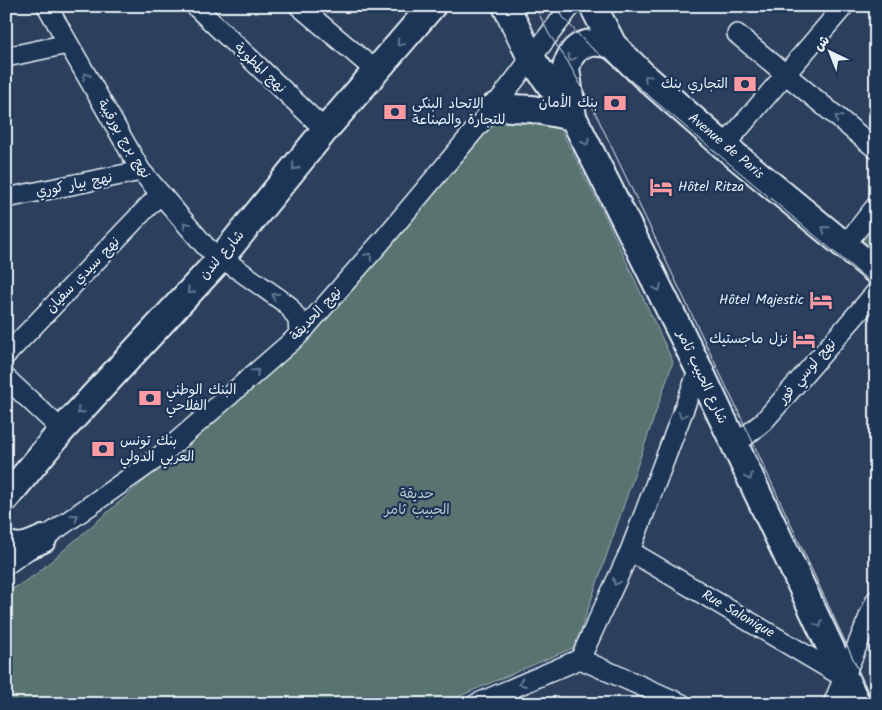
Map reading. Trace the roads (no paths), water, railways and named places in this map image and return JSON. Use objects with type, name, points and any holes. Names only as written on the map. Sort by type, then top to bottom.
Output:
[{"type":"main road","name":"شارع لندن","points":[[6,498],[62,430],[221,258],[325,130],[432,6]]},
{"type":"main road","name":"شارع الحبيب ثامر","points":[[506,6],[531,58],[573,117],[699,369],[857,704]]},
{"type":"main road","name":"Avenue de Paris","points":[[593,6],[613,45],[642,74],[724,146],[876,271]]},
{"type":"main road","points":[[494,107],[532,109],[573,117],[566,68],[568,62],[574,52],[586,43],[596,42],[613,45]]},
{"type":"main road","points":[[6,544],[24,547],[43,539]]},
{"type":"street","name":"نهج برج بورقيبة","points":[[47,6],[141,171],[201,242],[288,305],[298,320],[299,335]]},
{"type":"street","name":"نهج المطوية","points":[[195,6],[325,130]]},
{"type":"street","points":[[299,6],[376,72]]},
{"type":"street","name":"نهج الحديقة","points":[[6,565],[160,456],[299,335],[381,242],[494,107],[571,6]]},
{"type":"street","points":[[724,146],[844,6]]},
{"type":"street","points":[[737,34],[876,150]]},
{"type":"street","points":[[6,57],[68,44]]},
{"type":"street","name":"نهج بيار كوري","points":[[6,198],[141,171]]},
{"type":"street","name":"نهج سيدي سفيان","points":[[6,355],[160,194]]},
{"type":"street","points":[[844,245],[876,206]]},
{"type":"street","name":"نهج لوسي فور","points":[[734,446],[764,421],[876,292]]},
{"type":"street","points":[[476,704],[580,659],[630,551],[699,369]]},
{"type":"street","points":[[6,378],[62,430]]},
{"type":"street","name":"Rue Salonique","points":[[630,551],[845,678]]},
{"type":"street","points":[[833,704],[871,625],[876,600]]},
{"type":"street","points":[[580,659],[682,704]]},
{"type":"tram line","points":[[535,6],[549,34],[568,62],[592,106],[749,434],[874,704]]},
{"type":"tram line","points":[[557,6],[563,17],[586,43],[876,287]]},
{"type":"place","name":"التجاري بنك","points":[[745,84]]},
{"type":"place","name":"بنك الأمان","points":[[615,103]]},
{"type":"place","name":"الاتحاد البنكي للتجارة والصناعة","points":[[395,112]]},
{"type":"place","name":"Hôtel Ritza","points":[[661,187]]},
{"type":"place","name":"Hôtel Majestic","points":[[821,300]]},
{"type":"place","name":"نزل ماجستيك","points":[[804,339]]},
{"type":"place","name":"البنك الوطني الفلاحي","points":[[150,398]]},
{"type":"place","name":"بنك تونس العربي الدولي","points":[[103,449]]},
{"type":"park label","name":"حديقة الحبيب ثامر","points":[[417,502]]}]
